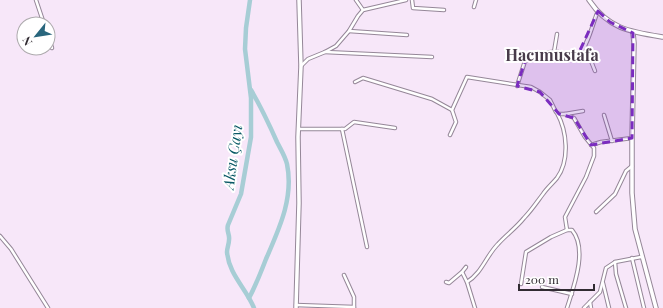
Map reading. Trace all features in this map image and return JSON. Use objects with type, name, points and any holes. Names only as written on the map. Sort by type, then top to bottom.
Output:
[{"type":"street","points":[[36,0],[41,16]]},
{"type":"street","points":[[299,0],[301,66],[296,306],[354,308],[354,297],[344,275]]},
{"type":"street","points":[[356,0],[363,10]]},
{"type":"street","points":[[301,66],[308,59],[336,46],[349,31],[363,10],[406,0]]},
{"type":"street","points":[[412,0],[413,8],[444,10]]},
{"type":"street","points":[[474,7],[476,0]]},
{"type":"street","points":[[589,0],[610,22],[633,33],[663,37]]},
{"type":"street","points":[[517,86],[525,61],[554,52],[574,56],[578,55],[584,45],[598,11]]},
{"type":"street","points":[[349,31],[407,35]]},
{"type":"street","points":[[633,33],[632,166],[635,229],[641,257],[656,308]]},
{"type":"street","points":[[554,52],[557,34]]},
{"type":"street","points":[[584,45],[595,71]]},
{"type":"street","points":[[325,52],[432,57]]},
{"type":"street","points":[[452,110],[467,77],[531,87],[550,100],[560,119],[565,139],[563,165],[557,177],[525,217],[490,253],[477,274],[467,282]]},
{"type":"street","points":[[355,82],[363,78],[432,99],[452,110],[456,122],[450,136]]},
{"type":"street","points":[[556,112],[558,114],[564,114],[583,110]]},
{"type":"street","points":[[564,114],[575,120],[585,137],[594,148],[594,156],[586,177],[565,217],[568,230]]},
{"type":"street","points":[[604,115],[612,141]]},
{"type":"street","points":[[299,129],[345,129],[354,122],[395,128]]},
{"type":"street","points":[[342,129],[367,247]]},
{"type":"street","points":[[591,145],[601,142],[632,138]]},
{"type":"street","points":[[596,212],[615,194],[626,170],[632,166]]},
{"type":"street","points":[[522,284],[526,252],[551,237],[568,230],[572,230],[576,235],[579,254],[577,277],[567,308]]},
{"type":"street","points":[[0,236],[19,260],[48,308]]},
{"type":"street","points":[[584,308],[600,292],[606,268],[615,262],[641,257]]},
{"type":"street","points":[[632,258],[644,308]]},
{"type":"street","points":[[615,262],[616,274],[626,308]]},
{"type":"street","points":[[446,282],[449,283],[462,272],[466,266]]},
{"type":"street","points":[[462,272],[467,282],[475,308]]},
{"type":"street","points":[[603,282],[609,308]]},
{"type":"street","points":[[542,287],[572,294]]},
{"type":"street","points":[[590,302],[592,308]]},
{"type":"highlighted area","points":[[598,11],[610,22],[633,33],[632,138],[591,145],[574,118],[559,114],[540,92],[517,86],[525,61],[557,51],[577,57]]},
{"type":"waterway","name":"Aksu Çayı","points":[[250,0],[245,49],[251,98],[251,137],[241,194],[228,225],[229,243],[227,252],[228,260],[234,275],[254,308]]},
{"type":"waterway","points":[[249,298],[284,213],[287,201],[289,177],[284,156],[262,109],[251,90]]},
{"type":"district","name":"Hacımustafa","points":[[552,55]]}]
